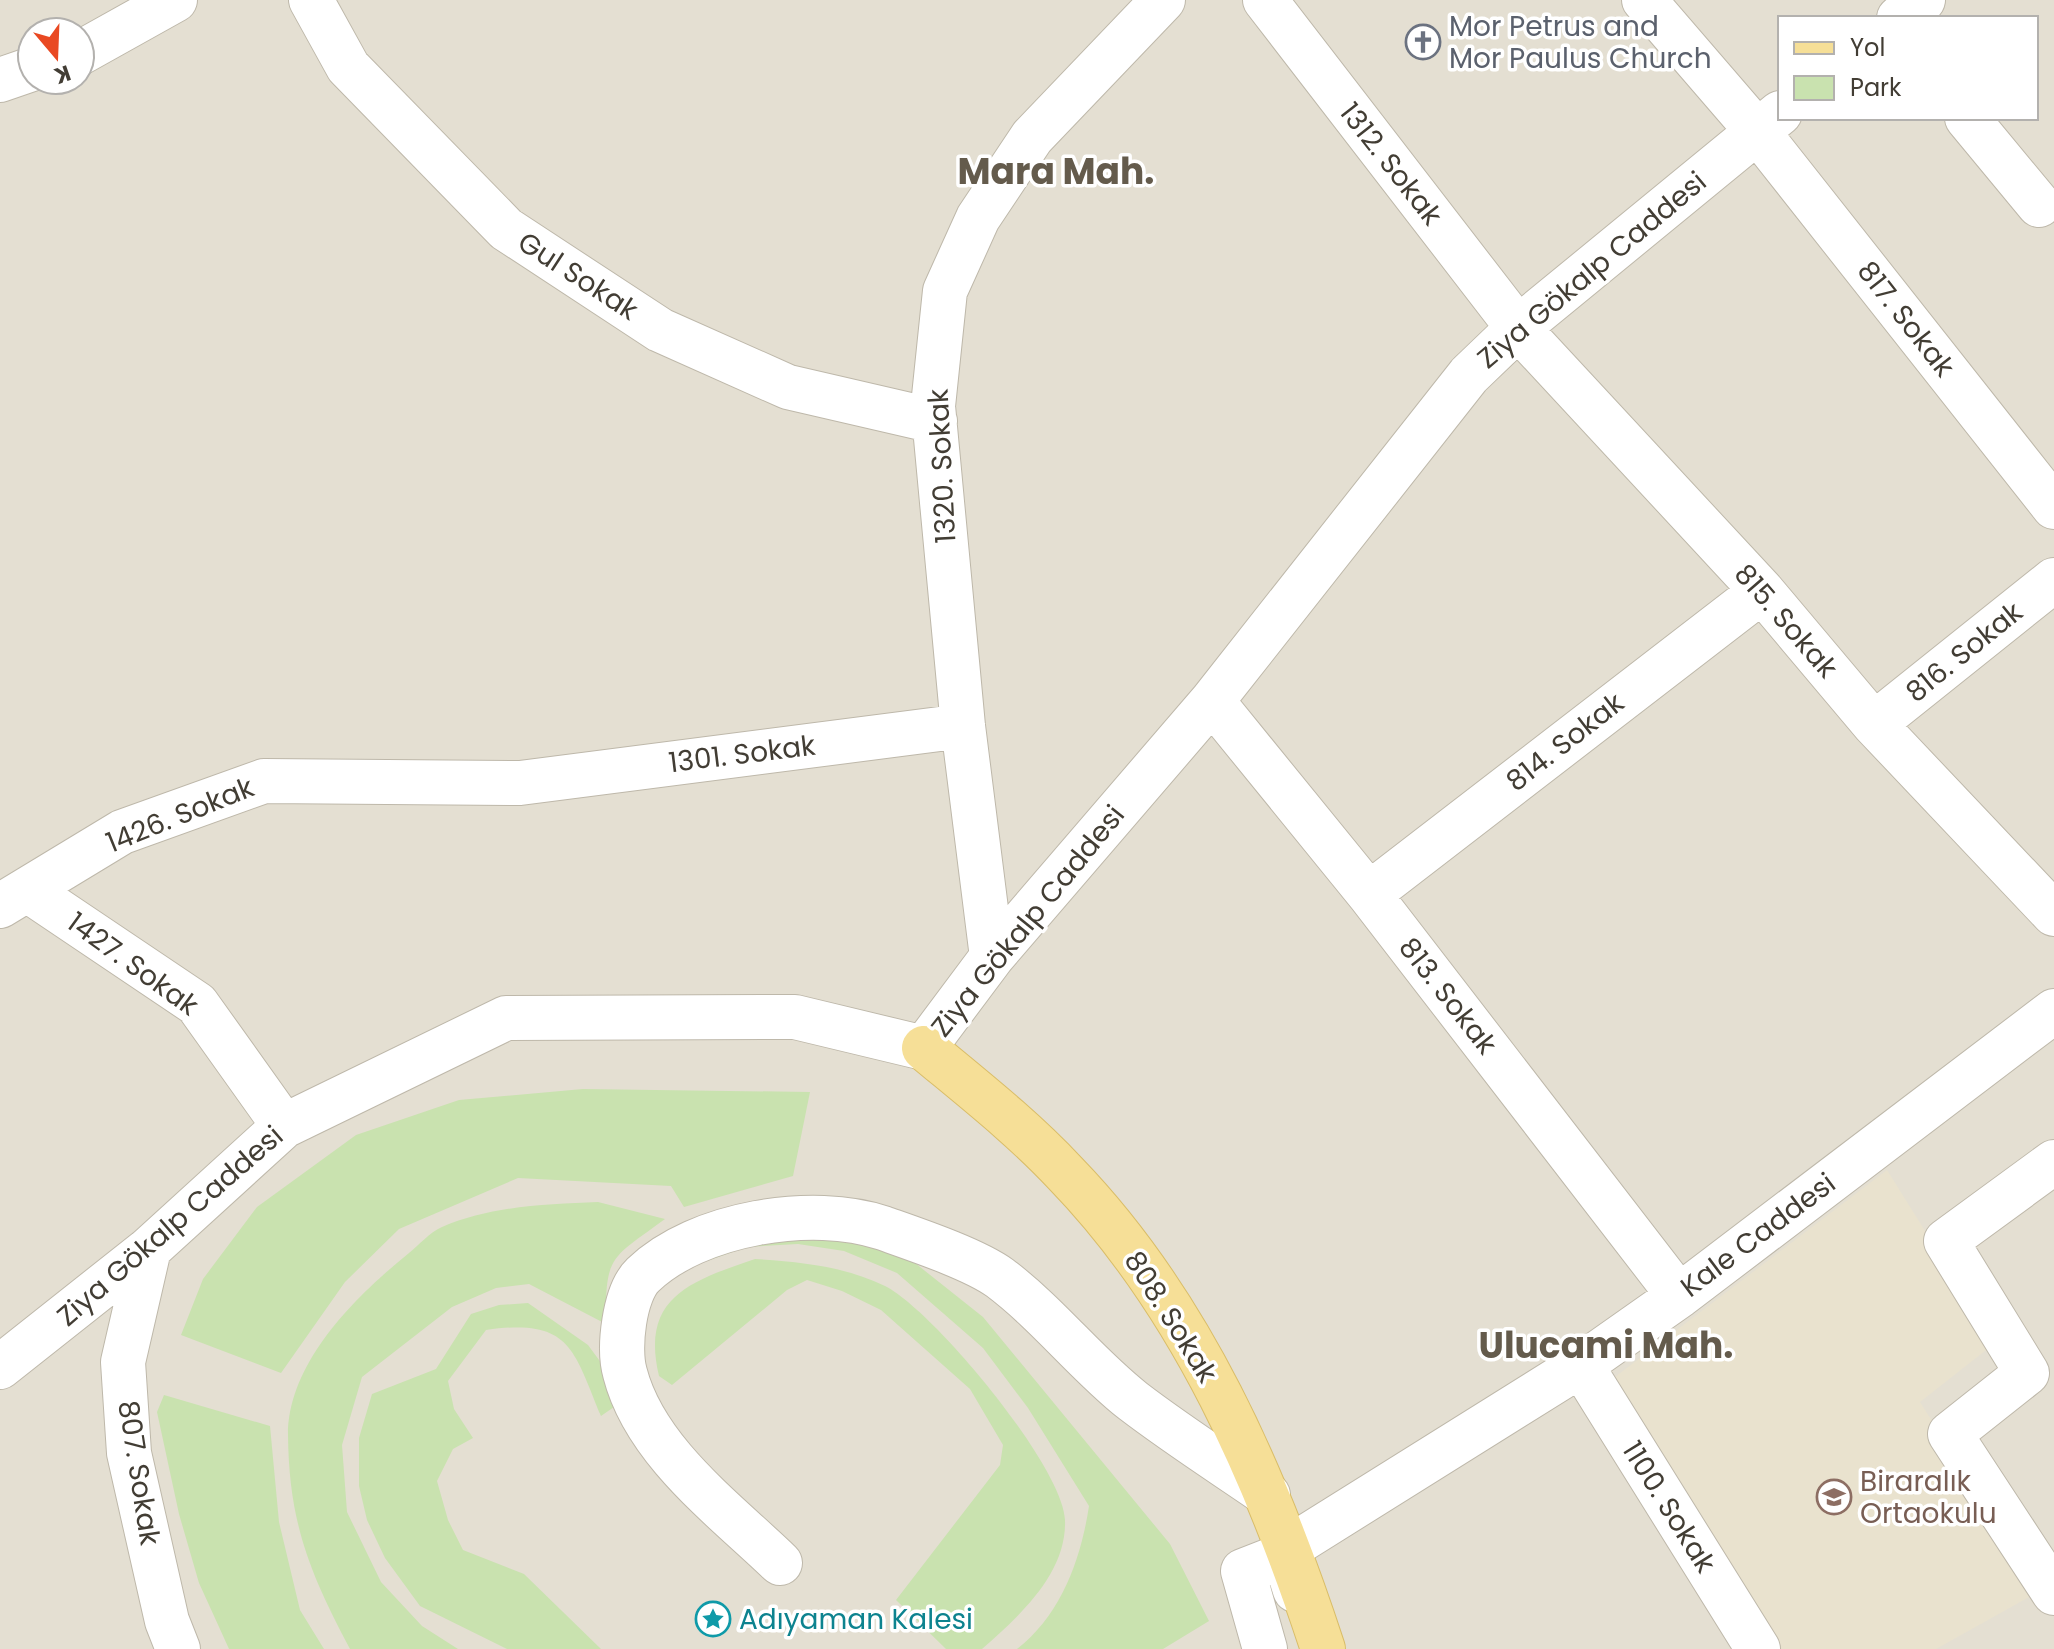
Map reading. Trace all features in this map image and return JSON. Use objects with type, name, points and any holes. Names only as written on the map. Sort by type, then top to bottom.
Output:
[{"type":"main road","name":"808. Sokak","points":[[924,1048],[1066,1174],[1140,1262],[1213,1382],[1268,1495],[1290,1547],[1323,1649]]},
{"type":"street","points":[[96,44],[175,0]]},
{"type":"street","name":"Gul Sokak","points":[[311,0],[348,67],[506,229],[660,330],[788,387],[935,421]]},
{"type":"street","name":"1320. Sokak","points":[[992,957],[963,726],[933,406],[945,291],[978,218],[1032,137],[1163,0]]},
{"type":"street","name":"1312. Sokak","points":[[1265,0],[1518,328]]},
{"type":"street","name":"817. Sokak","points":[[1644,0],[1769,122],[2054,507]]},
{"type":"street","points":[[1902,16],[1923,0]]},
{"type":"street","points":[[1969,120],[2039,205]]},
{"type":"street","name":"Ziya Gökalp Caddesi","points":[[0,1367],[149,1249],[284,1126],[506,1018],[795,1017],[924,1048],[992,957],[1212,701],[1469,375],[1518,328],[1769,122]]},
{"type":"street","name":"815. Sokak","points":[[1518,328],[1762,591],[1874,724],[2054,914]]},
{"type":"street","name":"816. Sokak","points":[[1874,724],[2054,580]]},
{"type":"street","name":"814. Sokak","points":[[1369,894],[1762,591]]},
{"type":"street","name":"813. Sokak","points":[[1212,701],[1369,894],[1679,1296]]},
{"type":"street","name":"1301. Sokak","points":[[520,783],[963,726]]},
{"type":"street","name":"1426. Sokak","points":[[14,898],[122,832],[264,781],[520,783]]},
{"type":"street","name":"1427. Sokak","points":[[14,898],[197,1004],[284,1126]]},
{"type":"street","name":"Kale Caddesi","points":[[1290,1547],[1581,1365],[1679,1296],[2054,1011]]},
{"type":"street","points":[[2054,1162],[1946,1241],[2027,1373],[1950,1434],[2054,1593]]},
{"type":"street","points":[[780,1563],[692,1479],[646,1422],[624,1372],[622,1324],[640,1277],[686,1243],[746,1225],[830,1218],[879,1227],[997,1276],[1062,1331],[1131,1400],[1268,1495]]},
{"type":"street","name":"807. Sokak","points":[[149,1249],[123,1362],[129,1453],[167,1621],[178,1649]]},
{"type":"street","name":"1100. Sokak","points":[[1581,1365],[1758,1649]]},
{"type":"street","points":[[1265,1649],[1243,1571],[1284,1555],[1314,1649]]},
{"type":"shaded area","points":[[0,0],[2054,0],[2054,1649],[0,1649]]},
{"type":"shaded area","name":"Biraralık Ortaokulu","points":[[1887,1170],[1995,1343],[1920,1402],[2040,1591],[1936,1649],[1781,1649],[1615,1377]]},
{"type":"green space","points":[[583,1089],[810,1092],[793,1176],[684,1207],[671,1186],[518,1178],[399,1229],[345,1282],[281,1373],[181,1335],[203,1279],[257,1207],[356,1135],[459,1100]]},
{"type":"green space","points":[[598,1202],[665,1219],[622,1251],[615,1260],[607,1284],[606,1324],[529,1284],[496,1288],[452,1307],[362,1377],[342,1445],[347,1512],[381,1582],[422,1626],[458,1649],[350,1649],[313,1571],[292,1495],[288,1435],[291,1408],[299,1382],[312,1357],[347,1310],[438,1229],[499,1210]]},
{"type":"green space","points":[[800,1228],[905,1255],[983,1317],[1170,1544],[1209,1621],[1163,1649],[1017,1649],[1046,1620],[1057,1603],[1081,1546],[1089,1506],[1028,1408],[983,1348],[897,1273],[844,1251],[798,1244],[747,1247],[698,1264],[717,1245]]},
{"type":"green space","points":[[755,1259],[838,1269],[885,1286],[933,1325],[963,1356],[1043,1464],[1059,1495],[1065,1520],[1064,1540],[1049,1576],[1038,1592],[1011,1623],[982,1649],[946,1649],[896,1600],[1000,1465],[1003,1445],[970,1389],[881,1310],[842,1291],[807,1280],[787,1290],[672,1385],[659,1376],[655,1349],[657,1327],[664,1310],[691,1285]]},
{"type":"green space","points":[[528,1303],[588,1345],[602,1364],[614,1407],[601,1416],[574,1356],[552,1334],[514,1327],[486,1330],[448,1381],[454,1409],[473,1438],[453,1449],[437,1481],[448,1520],[463,1550],[524,1574],[601,1649],[507,1649],[420,1606],[385,1558],[367,1520],[359,1486],[359,1438],[372,1394],[436,1369],[471,1314],[499,1305]]},
{"type":"green space","points":[[164,1395],[270,1426],[279,1522],[300,1610],[324,1649],[229,1649],[199,1583],[179,1514],[157,1412]]},
{"type":"place","name":"Mor Petrus and Mor Paulus Church","points":[[1423,42]]},
{"type":"place","name":"Biraralık Ortaokulu","points":[[1834,1497]]},
{"type":"place","name":"Adıyaman Kalesi","points":[[713,1619]]},
{"type":"district","name":"Mara Mah.","points":[[1056,171]]},
{"type":"district","name":"Ulucami Mah.","points":[[1606,1345]]}]
